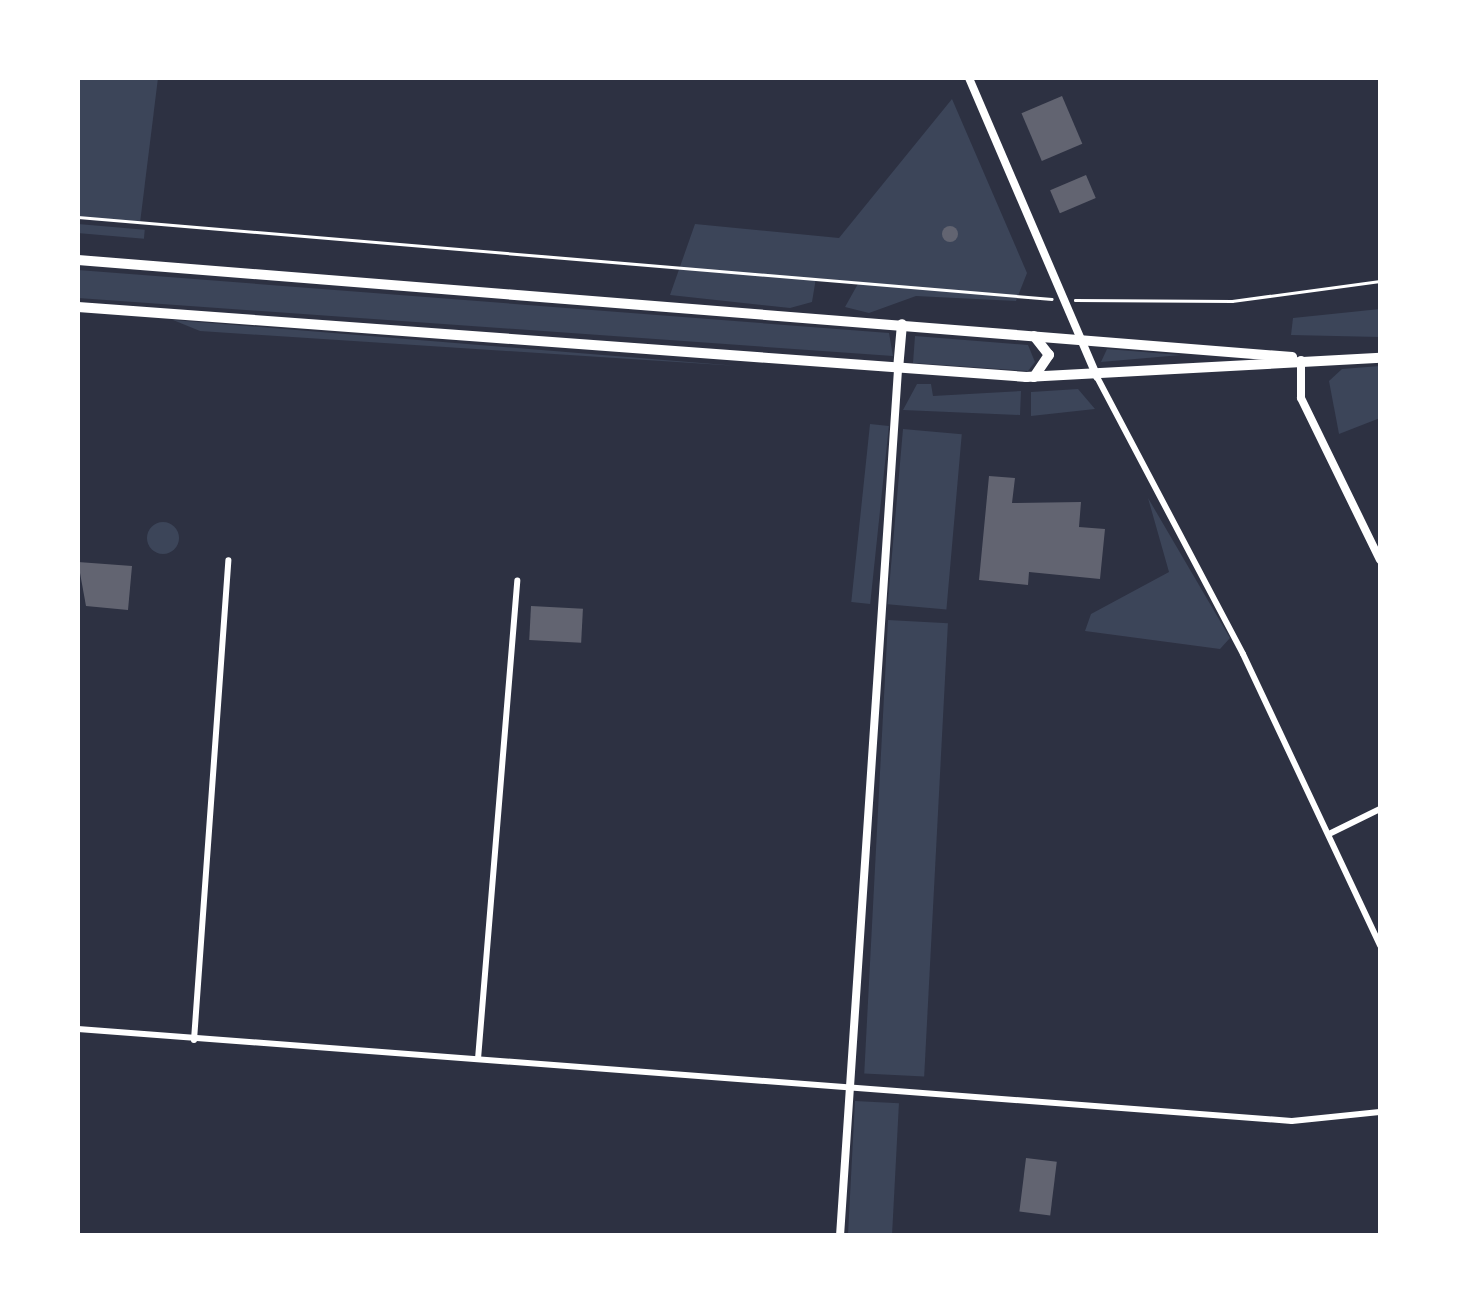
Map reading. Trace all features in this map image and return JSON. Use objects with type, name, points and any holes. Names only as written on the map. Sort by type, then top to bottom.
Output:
[{"type":"main road","points":[[78,260],[1078,337],[1301,360]]},
{"type":"main road","points":[[78,306],[1034,377],[1097,377],[1301,360],[1380,358]]},
{"type":"main road","points":[[898,369],[902,324]]},
{"type":"main road","points":[[1030,334],[1049,355],[1034,377]]},
{"type":"street","points":[[970,78],[1078,337],[1330,832],[1380,945]]},
{"type":"street","points":[[1301,360],[1302,398],[1380,560]]},
{"type":"street","points":[[840,1236],[846,1090],[898,369]]},
{"type":"street","points":[[194,1040],[228,560]]},
{"type":"street","points":[[478,1059],[516,582]]},
{"type":"street","points":[[1330,832],[1380,809]]},
{"type":"street","points":[[78,1030],[1292,1121],[1380,1112]]},
{"type":"path","points":[[78,217],[1061,300],[1232,301],[1380,281]]},
{"type":"shaded area","points":[[78,78],[158,78],[140,223],[78,217]]},
{"type":"shaded area","points":[[952,99],[1027,273],[1016,301],[916,296],[869,313],[845,307],[859,282],[816,278],[812,302],[790,308],[670,295],[695,224],[839,238]]},
{"type":"shaded area","points":[[78,224],[145,230],[144,239],[78,233]]},
{"type":"shaded area","points":[[78,270],[889,333],[893,356],[78,298]]},
{"type":"shaded area","points":[[1380,309],[1380,337],[1291,335],[1293,318]]},
{"type":"shaded area","points":[[173,320],[738,366],[200,331]]},
{"type":"shaded area","points":[[915,336],[1028,345],[1035,362],[1028,371],[913,363]]},
{"type":"shaded area","points":[[1107,349],[1181,355],[1101,362]]},
{"type":"shaded area","points":[[1380,366],[1380,418],[1339,434],[1329,381],[1342,369]]},
{"type":"shaded area","points":[[917,384],[931,384],[933,396],[1021,391],[1020,415],[903,410]]},
{"type":"shaded area","points":[[1078,389],[1095,409],[1031,416],[1031,392]]},
{"type":"shaded area","points":[[870,424],[889,426],[870,604],[851,602]]},
{"type":"shaded area","points":[[903,429],[962,434],[946,609],[888,604]]},
{"type":"shaded area","points":[[1148,498],[1230,638],[1220,649],[1085,631],[1091,614],[1169,572]]},
{"type":"shaded area","points":[[163,522],[174,527],[179,538],[174,549],[163,554],[152,549],[147,538],[152,527]]},
{"type":"shaded area","points":[[888,620],[948,623],[924,1077],[864,1073]]},
{"type":"shaded area","points":[[855,1101],[899,1103],[892,1236],[848,1235]]},
{"type":"building","points":[[1062,96],[1082,144],[1042,161],[1021,113]]},
{"type":"building","points":[[1086,175],[1096,198],[1060,213],[1050,190]]},
{"type":"building","points":[[950,226],[958,234],[950,242],[942,234]]},
{"type":"building","points":[[989,476],[1015,478],[1012,503],[1081,502],[1079,527],[1105,529],[1100,579],[1029,572],[1028,585],[979,580]]},
{"type":"building","points":[[78,562],[132,566],[128,610],[86,606]]},
{"type":"building","points":[[531,606],[583,609],[581,643],[529,640]]},
{"type":"building","points":[[1026,1158],[1057,1162],[1050,1215],[1019,1212]]}]
